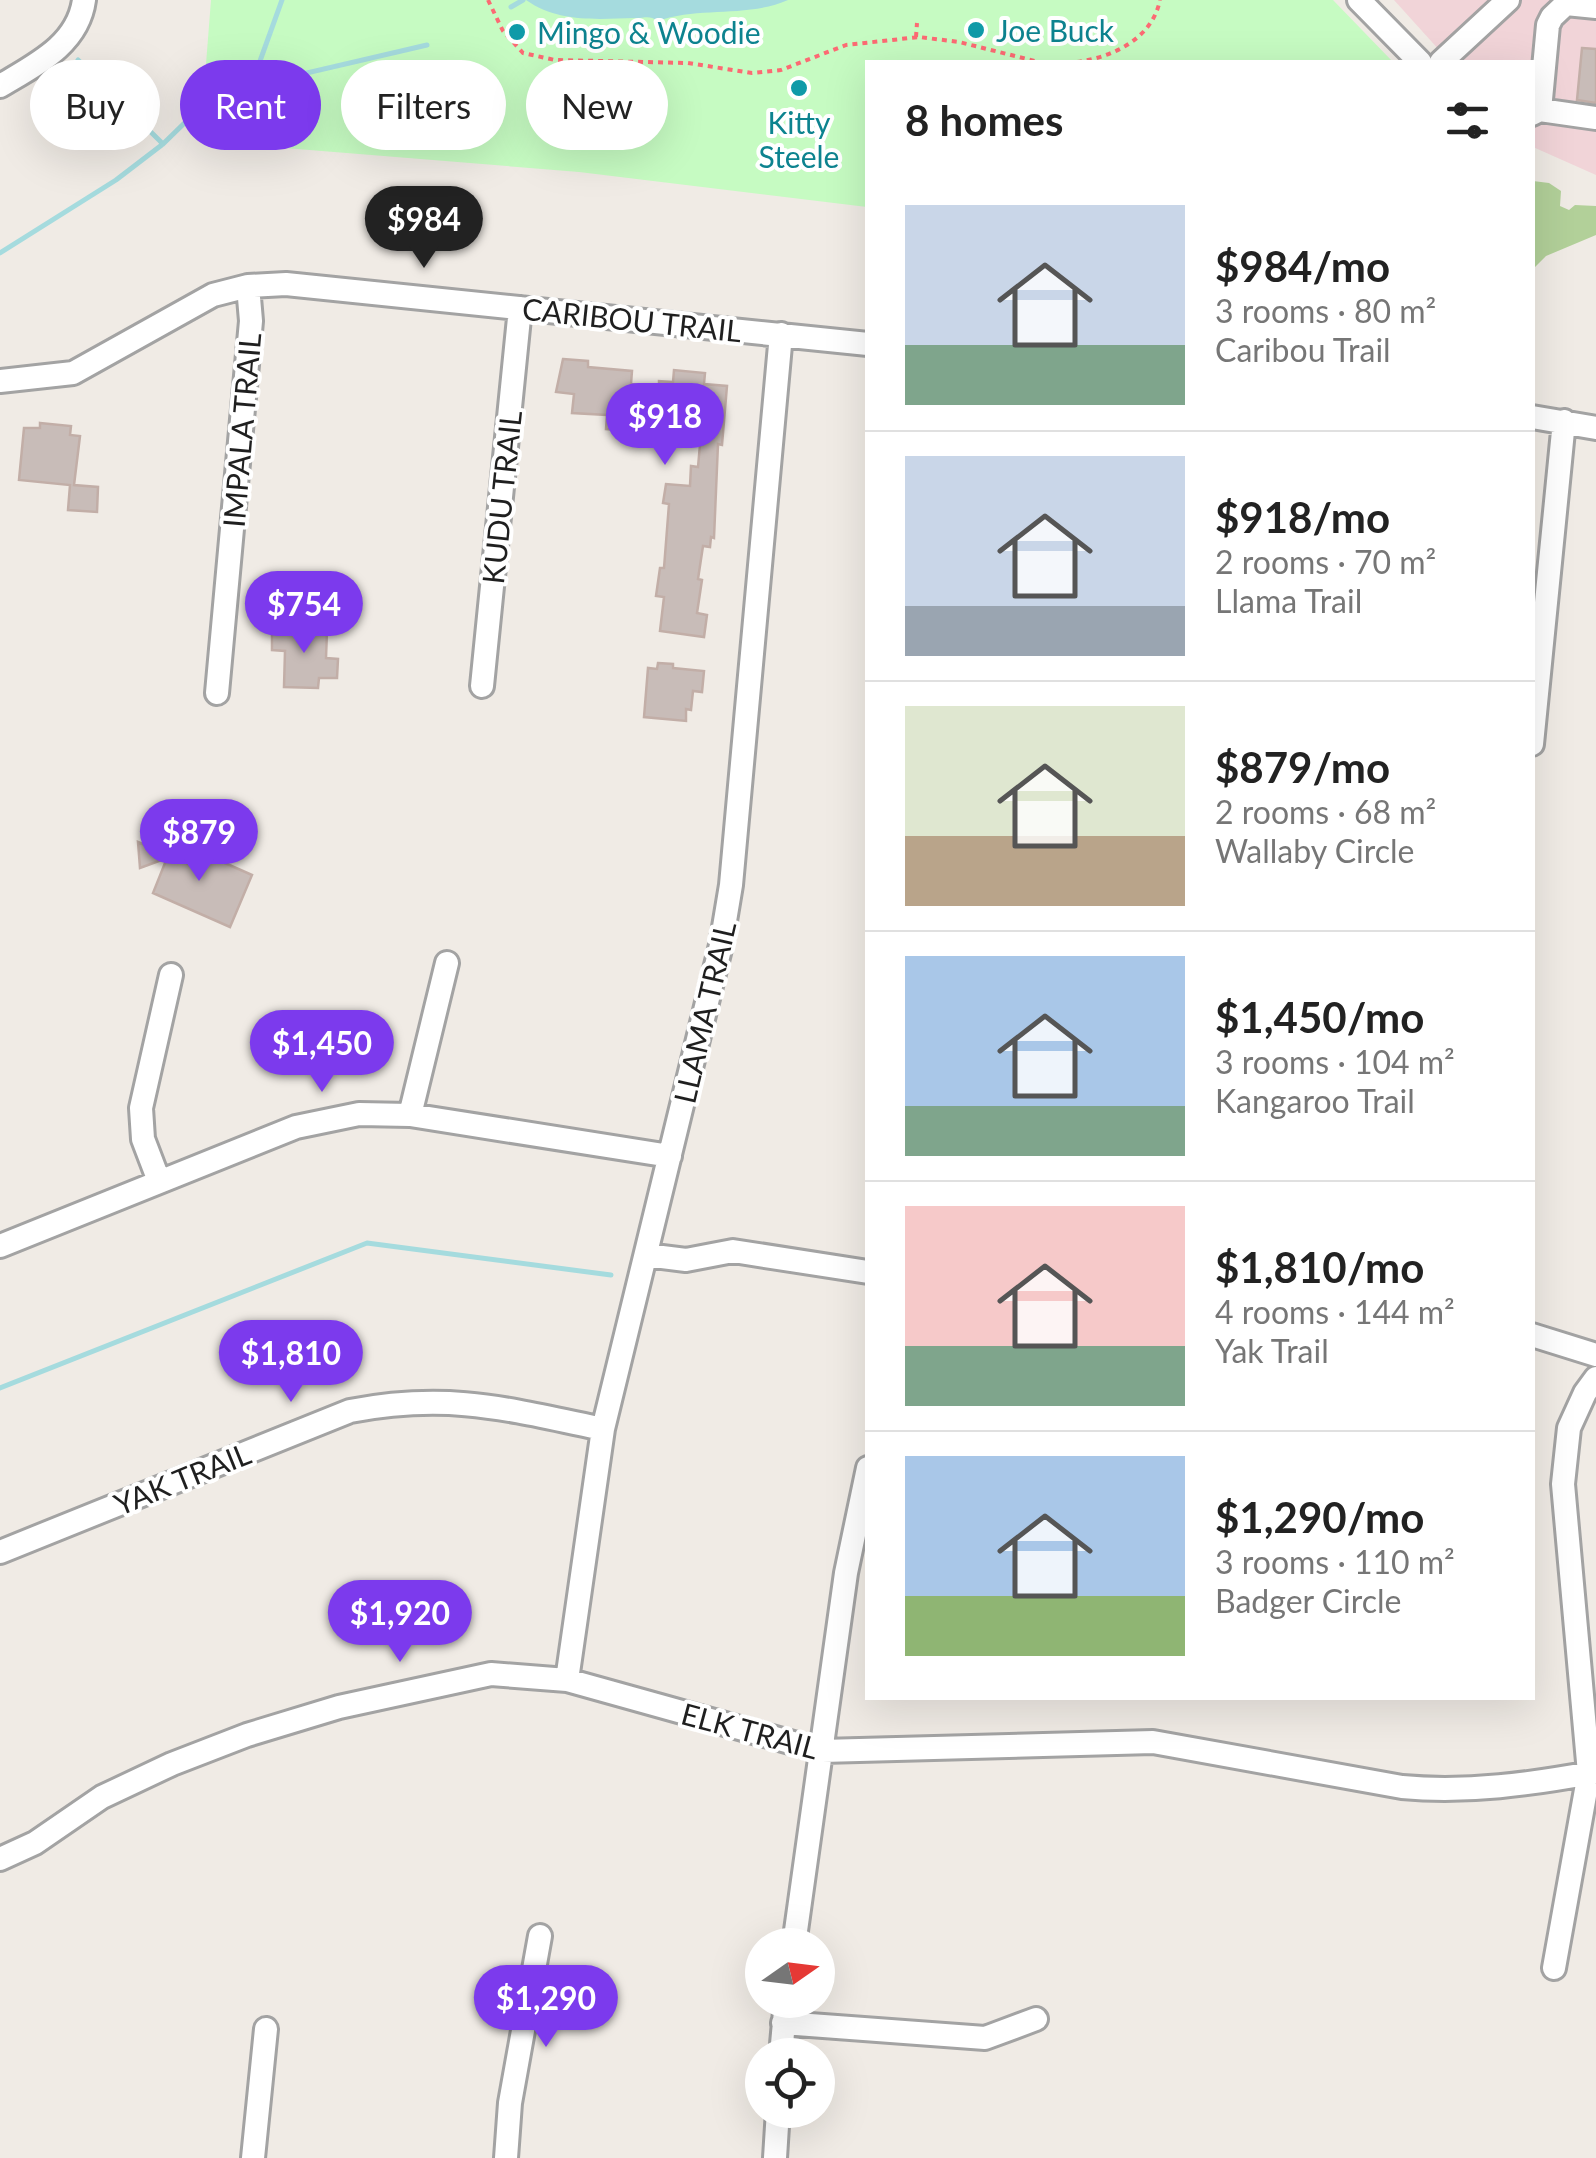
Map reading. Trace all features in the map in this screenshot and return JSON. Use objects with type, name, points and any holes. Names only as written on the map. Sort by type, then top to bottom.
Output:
[{"type":"street","points":[[0,86],[45,58],[70,36],[84,0]]},
{"type":"street","points":[[1359,0],[1418,60]]},
{"type":"street","points":[[1443,60],[1506,1]]},
{"type":"street","points":[[1596,7],[1568,2],[1548,26],[1536,112],[1596,118]]},
{"type":"street","name":"CARIBOU TRAIL","points":[[0,381],[73,373],[213,294],[248,286],[286,284],[865,344]]},
{"type":"street","name":"IMPALA TRAIL","points":[[218,693],[251,321],[248,286]]},
{"type":"street","name":"KUDU TRAIL","points":[[482,686],[520,308]]},
{"type":"street","name":"LLAMA TRAIL","points":[[567,1680],[603,1429],[721,944],[731,885],[781,334]]},
{"type":"street","points":[[1535,417],[1596,428]]},
{"type":"street","points":[[1535,714],[1564,421]]},
{"type":"street","points":[[410,1114],[446,963]]},
{"type":"street","points":[[159,1181],[144,1139],[141,1108],[171,975]]},
{"type":"street","points":[[0,1246],[296,1127],[359,1114],[410,1114],[670,1156]]},
{"type":"street","points":[[646,1255],[686,1260],[734,1251],[865,1272]]},
{"type":"street","points":[[1535,1336],[1596,1355]]},
{"type":"street","points":[[1554,1968],[1592,1773],[1563,1484],[1568,1428],[1596,1378]]},
{"type":"street","name":"YAK TRAIL","points":[[0,1552],[308,1426],[366,1408],[398,1402],[484,1404],[603,1429]]},
{"type":"street","points":[[796,1928],[846,1573],[865,1482]]},
{"type":"street","name":"ELK TRAIL","points":[[0,1859],[35,1843],[102,1797],[247,1735],[339,1707],[491,1674],[567,1680],[822,1751],[1153,1742],[1402,1788],[1442,1791],[1498,1788],[1592,1773]]},
{"type":"street","points":[[506,2158],[510,2103],[540,1936]]},
{"type":"street","points":[[835,2018],[985,2038],[1036,2019]]},
{"type":"street","points":[[253,2158],[266,2029]]},
{"type":"street","points":[[776,2158],[777,2128]]},
{"type":"path","points":[[488,0],[503,31],[524,53],[554,60],[674,62],[752,73],[781,70],[846,45],[916,37],[960,42],[1030,60]]},
{"type":"path","points":[[1086,60],[1112,53],[1138,37],[1158,11],[1160,0]]},
{"type":"path","points":[[916,37],[917,22]]},
{"type":"shaded area","points":[[1394,0],[1596,0],[1596,175],[1535,148],[1535,60],[1448,60]]},
{"type":"green space","points":[[211,0],[1333,0],[1391,60],[865,60],[865,207],[579,172],[310,150],[321,150],[321,60],[206,60]]},
{"type":"green space","points":[[1535,181],[1549,183],[1561,191],[1560,206],[1569,210],[1575,205],[1596,206],[1596,235],[1546,256],[1535,267]]},
{"type":"water","points":[[526,0],[788,0],[756,9],[690,14],[658,21],[647,17],[565,16]]},
{"type":"building","points":[[1582,48],[1596,49],[1596,103],[1577,100]]},
{"type":"building","points":[[563,359],[588,361],[588,367],[632,371],[631,384],[659,386],[659,381],[673,382],[674,370],[705,373],[704,384],[727,386],[722,445],[718,444],[714,538],[711,537],[710,547],[703,546],[698,579],[702,580],[697,613],[707,615],[704,637],[660,631],[664,597],[656,596],[660,568],[664,568],[669,504],[663,503],[666,484],[690,486],[691,466],[698,467],[702,422],[669,419],[668,427],[632,424],[631,431],[606,429],[607,415],[572,413],[574,394],[556,392]]},
{"type":"building","points":[[40,423],[71,426],[70,435],[80,436],[74,485],[98,487],[97,512],[68,510],[70,485],[19,480],[24,428],[40,428]]},
{"type":"building","points":[[272,625],[327,631],[326,658],[338,659],[337,678],[319,678],[318,688],[284,687],[285,651],[272,650]]},
{"type":"building","points":[[658,663],[704,671],[702,692],[693,691],[686,721],[644,717],[648,668],[657,669]]},
{"type":"building","points":[[138,842],[194,866],[200,852],[252,875],[230,927],[153,893],[167,858],[140,868]]},
{"type":"waterway","points":[[260,60],[282,0]]},
{"type":"waterway","points":[[511,7],[523,0]]},
{"type":"waterway","points":[[0,253],[116,180],[163,144],[206,102],[251,86],[427,45]]},
{"type":"waterway","points":[[160,141],[163,144]]},
{"type":"waterway","points":[[0,1388],[367,1243],[611,1275]]},
{"type":"place","name":"Joe Buck","points":[[976,30]]},
{"type":"place","name":"Mingo & Woodie","points":[[517,32]]},
{"type":"place","name":"Kitty Steele","points":[[799,88]]}]
